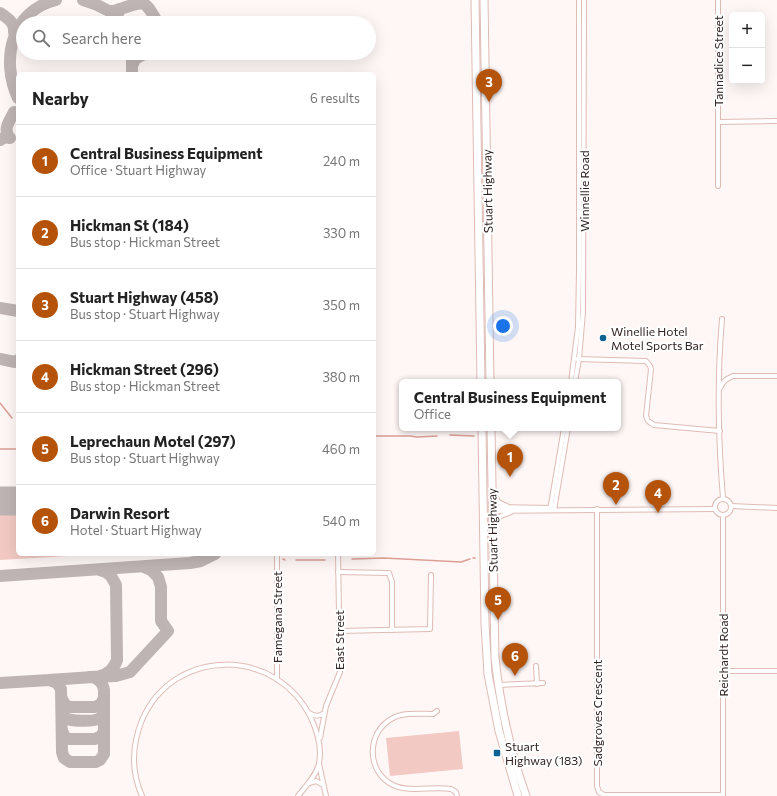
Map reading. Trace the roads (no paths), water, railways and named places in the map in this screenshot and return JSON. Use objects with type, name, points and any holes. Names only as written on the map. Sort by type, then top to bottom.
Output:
[{"type":"highway","name":"Stuart Highway","points":[[475,0],[481,379]]},
{"type":"highway","name":"Stuart Highway","points":[[484,0],[490,379]]},
{"type":"highway","points":[[476,75],[485,74]]},
{"type":"highway","name":"Stuart Highway","points":[[482,431],[486,649],[493,704],[503,749],[518,785],[526,796]]},
{"type":"highway","name":"Stuart Highway","points":[[491,431],[491,510],[494,634],[498,685],[518,785],[518,796]]},
{"type":"highway","points":[[483,499],[485,506],[491,510],[486,514],[486,556],[484,561]]},
{"type":"highway","points":[[485,609],[487,601],[487,580],[493,573]]},
{"type":"street","name":"Winnellie Road","points":[[575,379],[579,271],[579,0]]},
{"type":"street","name":"Winnellie Road","points":[[572,379],[583,312],[584,0]]},
{"type":"street","name":"Tannadice Street","points":[[718,0],[718,186]]},
{"type":"street","name":"Tannadice Street","points":[[718,122],[777,121]]},
{"type":"street","points":[[722,319],[719,354],[719,388],[723,498]]},
{"type":"street","points":[[576,360],[646,361],[651,369],[646,416],[648,421],[654,425],[720,431]]},
{"type":"street","points":[[719,388],[727,378],[733,376],[777,376]]},
{"type":"street","points":[[552,509],[564,431]]},
{"type":"street","points":[[552,509],[567,431]]},
{"type":"street","points":[[492,483],[497,500],[503,505],[512,508]]},
{"type":"street","points":[[720,498],[723,498],[729,501],[731,506],[729,512],[722,515],[715,509],[715,502],[720,498]]},
{"type":"street","points":[[731,506],[777,508]]},
{"type":"street","points":[[491,510],[512,508],[569,510],[715,509]]},
{"type":"street","points":[[491,510],[518,511],[552,509]]},
{"type":"street","name":"Sadgroves Crescent","points":[[597,509],[597,786],[599,792],[604,795],[723,796]]},
{"type":"street","points":[[492,522],[500,516],[518,511]]},
{"type":"street","name":"Reichardt Road","points":[[722,515],[723,796]]},
{"type":"street","name":"Famegana Street","points":[[277,556],[277,679]]},
{"type":"street","name":"East Street","points":[[319,747],[324,710],[339,674],[338,556]]},
{"type":"street","points":[[338,572],[389,573],[392,582],[392,630]]},
{"type":"street","points":[[339,630],[430,628],[431,575]]},
{"type":"street","points":[[142,796],[137,783],[135,770],[135,744],[144,716],[152,702],[168,686],[187,673],[219,664],[244,665],[260,670],[277,679],[294,693],[311,714],[316,716],[322,714],[324,710]]},
{"type":"street","points":[[536,666],[537,684]]},
{"type":"street","points":[[723,671],[777,671]]},
{"type":"street","points":[[498,685],[543,684]]},
{"type":"street","points":[[307,710],[315,729],[319,747],[319,763],[326,796]]},
{"type":"street","points":[[437,711],[433,714],[400,715],[385,723],[378,730],[374,740],[372,750],[374,762],[378,772],[383,778],[398,787],[446,788],[454,790],[457,796]]},
{"type":"street","points":[[298,796],[308,783],[319,763]]},
{"type":"street","points":[[308,783],[316,781],[323,785]]},
{"type":"waterway","points":[[0,403],[12,418]]},
{"type":"waterway","points":[[450,435],[474,436]]},
{"type":"waterway","points":[[376,436],[437,436]]},
{"type":"waterway","points":[[0,449],[16,449]]},
{"type":"waterway","points":[[352,559],[384,558],[461,562],[470,559]]},
{"type":"waterway","points":[[296,560],[325,560]]},
{"type":"place","name":"Stuart Highway (458)","points":[[489,102]]},
{"type":"place","name":"Winellie Hotel Motel Sports Bar","points":[[603,338]]},
{"type":"place","name":"Central Business Equipment","points":[[510,477]]},
{"type":"place","name":"Hickman St (184)","points":[[616,505]]},
{"type":"place","name":"Hickman Street (296)","points":[[658,513]]},
{"type":"place","name":"Leprechaun Motel (297)","points":[[498,620]]},
{"type":"place","name":"Darwin Resort","points":[[515,676]]},
{"type":"place","name":"Stuart Highway (183)","points":[[497,753]]}]
